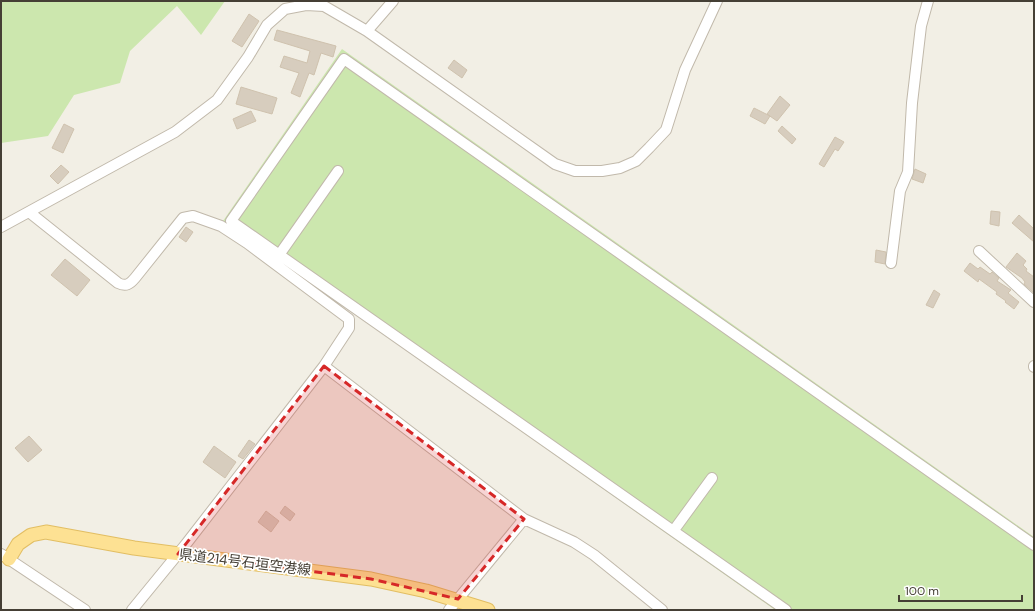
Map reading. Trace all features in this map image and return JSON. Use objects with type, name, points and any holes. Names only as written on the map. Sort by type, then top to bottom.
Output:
[{"type":"main road","name":"県道214号石垣空港線","points":[[5,556],[31,535],[46,532],[178,554],[371,579],[458,599],[488,610]]},
{"type":"street","points":[[367,31],[393,1]]},
{"type":"street","points":[[1,227],[162,139],[217,100],[267,25],[285,9],[306,5],[324,6],[367,31],[555,164],[575,171],[602,171],[620,168],[636,161],[666,130],[685,70],[716,1]]},
{"type":"street","points":[[891,263],[900,191],[908,172],[912,103],[921,26],[928,1]]},
{"type":"street","points":[[786,610],[674,530],[231,221],[344,59],[1034,545]]},
{"type":"street","points":[[279,255],[338,171]]},
{"type":"street","points":[[29,212],[118,283],[126,285],[135,278],[183,218],[193,216],[221,226],[247,243],[348,319],[349,328],[324,366],[178,554],[132,610]]},
{"type":"street","points":[[979,251],[1034,302]]},
{"type":"street","points":[[324,366],[524,519],[574,542],[594,555],[662,610]]},
{"type":"street","points":[[674,530],[712,478]]},
{"type":"street","points":[[449,610],[524,519]]},
{"type":"street","points":[[5,556],[85,610]]},
{"type":"highlighted area","points":[[324,366],[524,519],[458,599],[371,579],[178,554]]},
{"type":"green space","points":[[1,1],[225,1],[201,35],[177,6],[130,51],[120,83],[74,95],[48,136],[1,143]]},
{"type":"green space","points":[[342,49],[1034,537],[1034,610],[775,610],[223,221]]},
{"type":"building","points":[[249,14],[259,21],[242,47],[232,41]]},
{"type":"building","points":[[277,30],[336,46],[333,57],[321,53],[314,75],[309,73],[300,97],[291,93],[299,73],[280,67],[284,56],[307,63],[310,51],[274,40]]},
{"type":"building","points":[[454,60],[467,70],[462,78],[448,68]]},
{"type":"building","points":[[241,87],[277,98],[272,114],[236,104]]},
{"type":"building","points":[[780,96],[790,105],[777,121],[767,114]]},
{"type":"building","points":[[754,108],[770,116],[765,124],[750,116]]},
{"type":"building","points":[[251,111],[256,121],[237,129],[233,119]]},
{"type":"building","points":[[64,124],[74,129],[63,153],[52,148]]},
{"type":"building","points":[[782,126],[796,139],[792,144],[778,131]]},
{"type":"building","points":[[835,137],[844,142],[838,151],[835,149],[824,167],[819,164]]},
{"type":"building","points":[[61,165],[69,172],[58,184],[50,176]]},
{"type":"building","points":[[915,169],[926,174],[923,183],[912,179]]},
{"type":"building","points":[[991,211],[1000,212],[999,226],[990,224]]},
{"type":"building","points":[[1019,215],[1034,229],[1034,242],[1012,223]]},
{"type":"building","points":[[186,227],[193,232],[186,242],[179,237]]},
{"type":"building","points":[[876,250],[886,252],[885,264],[875,262]]},
{"type":"building","points":[[1017,253],[1026,261],[1023,265],[1027,269],[1026,271],[1034,277],[1034,293],[1024,284],[1025,282],[1022,278],[1006,267]]},
{"type":"building","points":[[65,259],[90,280],[77,296],[51,275]]},
{"type":"building","points":[[970,263],[978,269],[980,267],[990,274],[992,272],[999,278],[997,281],[1011,290],[1008,293],[1019,302],[1014,309],[996,294],[997,292],[979,279],[978,282],[964,271]]},
{"type":"building","points":[[934,290],[940,294],[933,308],[926,305]]},
{"type":"building","points":[[29,436],[42,450],[28,462],[15,448]]},
{"type":"building","points":[[249,440],[255,444],[243,459],[238,456]]},
{"type":"building","points":[[214,446],[236,462],[225,478],[203,462]]},
{"type":"building","points":[[285,506],[295,514],[290,521],[280,513]]},
{"type":"building","points":[[266,511],[279,521],[271,532],[258,522]]}]
